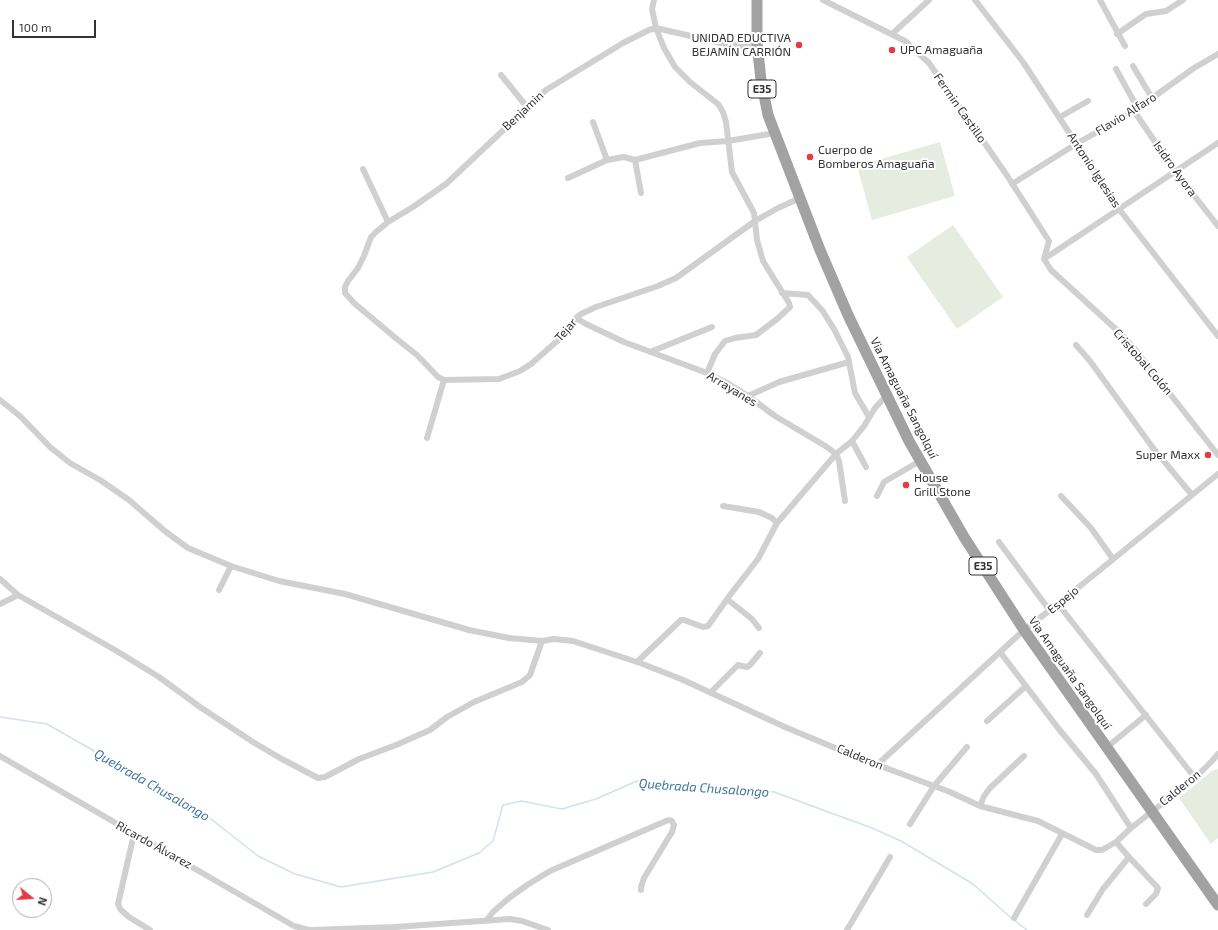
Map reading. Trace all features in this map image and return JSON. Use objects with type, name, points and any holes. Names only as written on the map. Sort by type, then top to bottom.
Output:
[{"type":"highway","name":"Via Amaguaña Sangolquí","points":[[757,0],[757,43],[762,87],[768,115],[848,315],[909,441],[964,537],[1024,630],[1218,905]]},
{"type":"street","points":[[654,0],[652,9],[656,28],[664,48],[675,67],[690,82],[718,104],[723,112],[726,122],[732,172],[752,208],[757,240],[763,261],[790,307],[756,336],[735,338],[726,341],[715,354],[706,373]]},
{"type":"street","name":"Fermin Castillo","points":[[823,0],[905,41],[929,63],[1012,184],[1055,250]]},
{"type":"street","points":[[892,34],[929,0]]},
{"type":"street","name":"Antonio Iglesias","points":[[975,0],[1023,62],[1119,209],[1218,336]]},
{"type":"street","points":[[1100,0],[1117,34],[1125,46]]},
{"type":"street","points":[[1117,34],[1146,14],[1166,11],[1183,0]]},
{"type":"street","points":[[656,28],[742,46],[757,43]]},
{"type":"street","name":"Benjamin","points":[[444,380],[438,377],[417,355],[354,303],[345,293],[345,286],[358,268],[371,237],[388,222],[446,184],[546,90],[623,43],[656,28]]},
{"type":"street","name":"Flavio Alfaro","points":[[1012,184],[1076,144],[1136,110],[1194,68],[1218,54]]},
{"type":"street","points":[[1133,66],[1152,98]]},
{"type":"street","name":"Isidro Ayora","points":[[1116,69],[1136,110],[1175,171],[1218,226]]},
{"type":"street","points":[[501,75],[527,107]]},
{"type":"street","points":[[1060,117],[1088,101]]},
{"type":"street","points":[[593,122],[607,160]]},
{"type":"street","points":[[568,178],[607,160],[624,157],[635,160],[700,143],[728,141],[775,133]]},
{"type":"street","points":[[1044,259],[1055,250],[1218,143]]},
{"type":"street","points":[[635,160],[641,193]]},
{"type":"street","points":[[363,169],[388,222]]},
{"type":"street","name":"Tejar","points":[[444,380],[499,379],[520,371],[531,364],[564,334],[576,318],[581,314],[596,306],[658,286],[676,278],[755,221],[800,198]]},
{"type":"street","points":[[1044,259],[1049,241]]},
{"type":"street","name":"Cristobal Colón","points":[[1044,259],[1051,270],[1134,348],[1218,455]]},
{"type":"street","points":[[782,293],[805,294],[810,296],[822,310],[834,329],[849,362],[855,393],[869,417]]},
{"type":"street","name":"Arrayanes","points":[[576,318],[618,339],[706,373],[748,396],[774,416],[827,447],[836,454]]},
{"type":"street","points":[[650,352],[712,326]]},
{"type":"street","points":[[1076,346],[1090,361],[1153,448],[1192,495]]},
{"type":"street","points":[[748,396],[779,382],[849,362]]},
{"type":"street","points":[[427,438],[444,380]]},
{"type":"street","points":[[636,662],[681,620],[706,627],[758,559],[777,524],[836,454],[852,441],[887,395]]},
{"type":"street","name":"Calderon","points":[[0,400],[20,416],[50,447],[70,463],[100,480],[129,500],[166,532],[188,548],[231,566],[279,580],[345,594],[468,630],[509,638],[542,641],[554,639],[573,641],[636,662],[711,692],[786,727],[980,806],[1032,819],[1096,850],[1102,850],[1116,842],[1130,828],[1216,761],[1218,754]]},
{"type":"street","points":[[852,441],[866,467]]},
{"type":"street","points":[[836,454],[839,461],[845,501]]},
{"type":"street","points":[[877,496],[884,482],[920,461]]},
{"type":"street","name":"Espejo","points":[[877,765],[1024,630],[1050,611],[1218,474]]},
{"type":"street","points":[[1060,496],[1091,528],[1113,559]]},
{"type":"street","points":[[723,506],[759,512],[772,518],[777,524]]},
{"type":"street","points":[[999,542],[1050,611]]},
{"type":"street","points":[[219,590],[231,566]]},
{"type":"street","points":[[2,580],[18,595],[115,650],[159,677],[200,707],[253,742],[318,778],[325,777],[359,759],[430,730],[447,717],[474,702],[522,682],[530,675],[542,641]]},
{"type":"street","points":[[0,604],[18,595]]},
{"type":"street","points":[[727,599],[752,619],[759,628]]},
{"type":"street","points":[[1058,604],[1195,778]]},
{"type":"street","points":[[1000,652],[1058,728],[1096,774],[1130,828]]},
{"type":"street","points":[[711,692],[738,665],[747,667],[760,653]]},
{"type":"street","points":[[987,721],[1026,686]]},
{"type":"street","points":[[1106,748],[1146,715]]},
{"type":"street","points":[[910,824],[934,786],[967,747]]},
{"type":"street","name":"Ricardo Álvarez","points":[[0,756],[294,926],[310,930],[517,920],[548,930]]},
{"type":"street","points":[[980,806],[984,796],[990,788],[1024,756]]},
{"type":"street","points":[[486,921],[493,912],[513,894],[550,871],[669,820],[674,825],[672,832],[649,869],[641,890]]},
{"type":"street","points":[[134,834],[118,904],[120,909],[129,917],[150,930]]},
{"type":"street","points":[[1014,918],[1062,834]]},
{"type":"street","points":[[1116,842],[1158,888],[1156,894],[1146,904]]},
{"type":"street","points":[[848,930],[890,857]]},
{"type":"street","points":[[1087,915],[1104,889],[1129,857]]},
{"type":"shaded area","points":[[940,142],[955,196],[872,220],[857,166]]},
{"type":"shaded area","points":[[953,225],[1003,297],[957,329],[907,257]]},
{"type":"shaded area","points":[[1218,769],[1218,838],[1211,844],[1179,798],[1212,771]]},
{"type":"waterway","name":"Quebrada Chusalongo","points":[[0,717],[47,724],[206,815],[258,856],[295,874],[341,887],[433,872],[479,853],[493,841],[503,805],[521,801],[562,809],[596,799],[637,781],[774,792],[872,828],[901,841],[973,884],[1011,918]]},
{"type":"waterway","name":"Quebrada Chusalongo","points":[[1014,920],[1027,930]]},
{"type":"place","name":"UNIDAD EDUCTIVA BEJAMÍN CARRIÓN","points":[[799,45]]},
{"type":"place","name":"UPC Amaguaña","points":[[892,50]]},
{"type":"place","name":"Cuerpo de Bomberos Amaguaña","points":[[810,157]]},
{"type":"place","name":"Super Maxx","points":[[1208,455]]},
{"type":"place","name":"House Grill Stone","points":[[906,485]]}]
